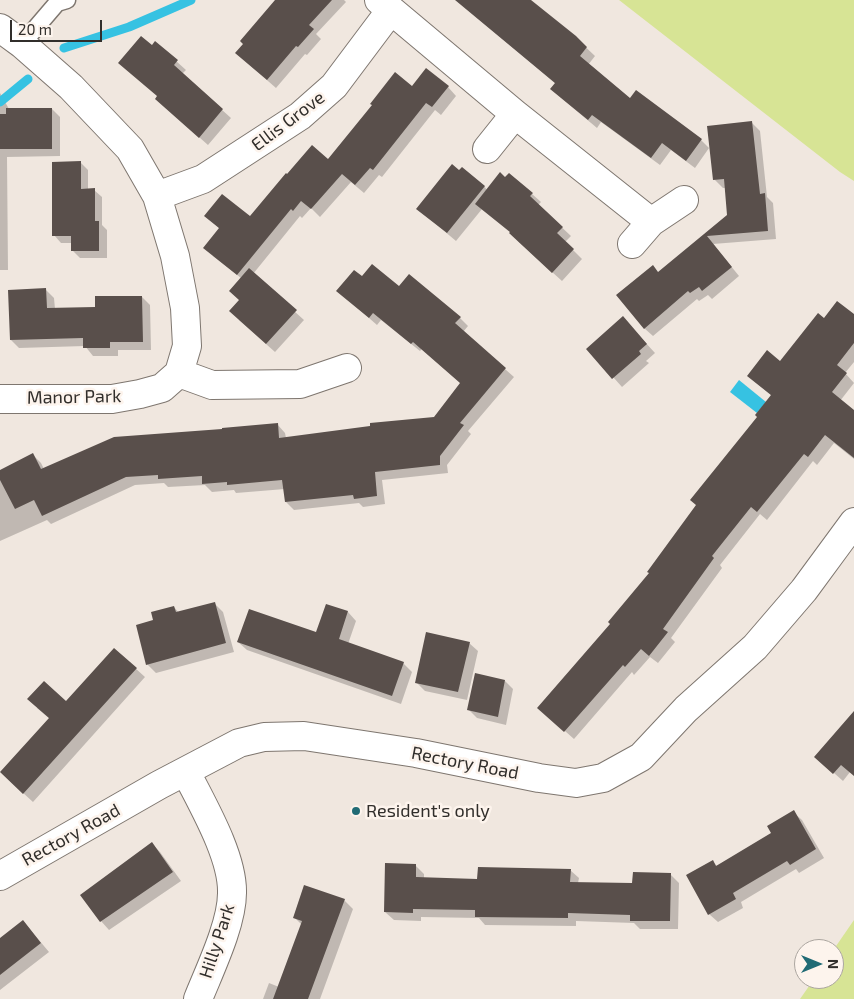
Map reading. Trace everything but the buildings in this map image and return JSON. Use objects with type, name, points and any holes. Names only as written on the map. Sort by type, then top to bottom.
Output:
[{"type":"street","name":"Ellis Grove","points":[[157,196],[203,179],[257,146],[300,116],[334,86],[385,5],[515,114],[651,222]]},
{"type":"street","points":[[0,28],[22,44],[72,87],[130,149],[157,196],[175,256],[185,308],[187,346],[179,372],[212,385],[300,384],[347,368]]},
{"type":"street","points":[[487,149],[515,114]]},
{"type":"street","points":[[632,244],[651,222],[684,200]]},
{"type":"street","name":"Manor Park","points":[[0,399],[112,399],[162,388],[179,372]]},
{"type":"street","name":"Rectory Road","points":[[0,876],[159,785],[239,743],[264,737],[304,736],[416,753],[539,778],[576,783],[603,778],[641,757],[686,709],[756,648],[804,590],[854,522]]},
{"type":"street","name":"Hilly Park","points":[[186,772],[218,837],[228,863],[232,893],[226,927],[198,999]]},
{"type":"lane","points":[[22,44],[56,3],[67,0]]},
{"type":"green space","points":[[619,0],[854,0],[854,181],[840,172]]},
{"type":"green space","points":[[854,920],[854,999],[800,999],[807,989],[844,989],[844,939],[841,939]]},
{"type":"water","points":[[739,380],[766,402],[757,413],[730,392]]},
{"type":"waterway","points":[[64,48],[129,27],[191,0]]},
{"type":"waterway","points":[[0,102],[28,79]]},
{"type":"place","name":"Resident's only","points":[[356,811]]}]
